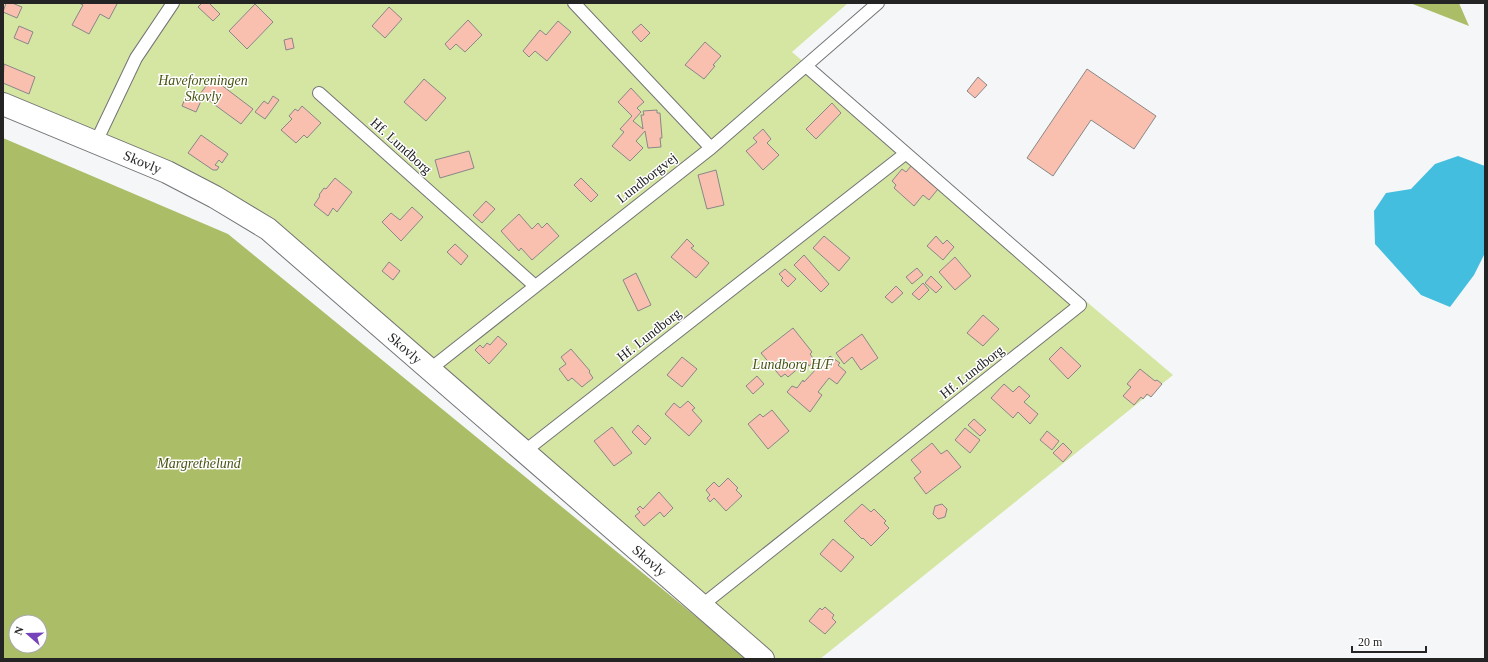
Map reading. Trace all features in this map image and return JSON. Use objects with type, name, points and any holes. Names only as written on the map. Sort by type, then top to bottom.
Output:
[{"type":"street","name":"Skovly","points":[[3,104],[167,172],[215,197],[268,229],[763,659]]},
{"type":"lane","points":[[96,142],[136,58],[174,3]]},
{"type":"lane","points":[[574,3],[711,148]]},
{"type":"lane","name":"Lundborgvej","points":[[429,370],[711,148],[878,3]]},
{"type":"lane","name":"Hf. Lundborg","points":[[701,606],[1080,305],[905,154],[806,66]]},
{"type":"lane","name":"Hf. Lundborg","points":[[319,93],[534,286]]},
{"type":"lane","name":"Hf. Lundborg","points":[[525,451],[905,154]]},
{"type":"green space","name":"Lundborg H/F","points":[[3,3],[848,3],[792,52],[1173,375],[820,659],[772,659],[229,192],[3,99]]},
{"type":"green space","points":[[1410,3],[1459,3],[1469,26]]},
{"type":"green space","name":"Margrethelund","points":[[3,138],[228,234],[748,659],[3,659]]},
{"type":"water","points":[[1458,156],[1485,166],[1485,253],[1474,275],[1450,307],[1421,295],[1375,244],[1374,211],[1386,193],[1411,189],[1435,164]]},
{"type":"building","points":[[6,3],[12,3],[22,7],[17,18],[3,12]]},
{"type":"building","points":[[79,3],[117,4],[109,19],[100,14],[89,34],[72,25],[83,5]]},
{"type":"building","points":[[202,3],[209,3],[220,14],[213,21],[198,7]]},
{"type":"building","points":[[255,4],[273,22],[247,49],[229,31]]},
{"type":"building","points":[[389,7],[402,19],[385,38],[372,26]]},
{"type":"building","points":[[468,20],[482,35],[465,52],[456,44],[450,50],[445,44]]},
{"type":"building","points":[[558,21],[571,32],[547,61],[535,51],[529,57],[523,51],[540,30],[546,35]]},
{"type":"building","points":[[641,24],[650,33],[641,42],[632,32]]},
{"type":"building","points":[[19,26],[33,32],[28,44],[14,38]]},
{"type":"building","points":[[292,38],[294,48],[286,50],[284,40]]},
{"type":"building","points":[[705,42],[721,56],[704,79],[685,65]]},
{"type":"building","points":[[4,64],[35,77],[29,94],[3,83]]},
{"type":"building","points":[[1087,69],[1156,116],[1134,149],[1091,120],[1053,176],[1027,158]]},
{"type":"building","points":[[978,77],[987,85],[975,98],[967,91]]},
{"type":"building","points":[[212,78],[253,109],[241,124],[200,94]]},
{"type":"building","points":[[424,79],[446,98],[426,121],[404,102]]},
{"type":"building","points":[[631,88],[644,102],[637,108],[641,112],[633,121],[643,129],[641,115],[644,115],[643,111],[657,110],[657,113],[660,113],[662,138],[660,138],[661,147],[648,148],[645,131],[636,141],[643,148],[630,161],[612,146],[624,132],[620,129],[632,116],[618,102]]},
{"type":"building","points":[[187,94],[201,101],[196,112],[182,106]]},
{"type":"building","points":[[273,96],[279,100],[265,119],[255,112],[264,101],[268,104]]},
{"type":"building","points":[[832,103],[841,113],[816,139],[806,129]]},
{"type":"building","points":[[302,106],[321,123],[307,138],[304,135],[296,143],[281,130],[292,119],[289,116],[295,109],[298,111]]},
{"type":"building","points":[[763,129],[771,139],[767,143],[779,155],[763,170],[746,151],[757,142],[753,138]]},
{"type":"building","points":[[201,135],[228,154],[222,163],[219,160],[215,165],[219,167],[217,170],[213,170],[188,153]]},
{"type":"building","points":[[469,151],[474,168],[440,178],[435,160]]},
{"type":"building","points":[[911,166],[938,189],[929,200],[923,195],[914,206],[894,188],[896,185],[892,181],[902,169],[906,172]]},
{"type":"building","points":[[716,170],[724,205],[707,209],[698,175]]},
{"type":"building","points":[[335,178],[352,192],[337,212],[333,208],[328,216],[314,205],[324,188],[326,189]]},
{"type":"building","points":[[581,178],[598,195],[591,202],[574,185]]},
{"type":"building","points":[[486,201],[495,209],[482,223],[473,215]]},
{"type":"building","points":[[412,207],[423,217],[401,241],[382,222],[391,213],[400,220]]},
{"type":"building","points":[[519,214],[532,229],[538,223],[542,228],[547,223],[559,236],[532,260],[521,248],[519,251],[501,231]]},
{"type":"building","points":[[824,236],[850,258],[839,271],[813,248]]},
{"type":"building","points":[[936,236],[943,244],[947,240],[954,247],[943,260],[927,246]]},
{"type":"building","points":[[687,239],[694,246],[691,248],[709,263],[696,278],[671,257]]},
{"type":"building","points":[[455,244],[468,256],[461,265],[447,252]]},
{"type":"building","points":[[804,255],[829,284],[821,292],[794,265]]},
{"type":"building","points":[[955,257],[971,276],[955,290],[939,272]]},
{"type":"building","points":[[389,262],[400,271],[393,280],[382,271]]},
{"type":"building","points":[[917,268],[923,275],[912,284],[906,277]]},
{"type":"building","points":[[785,269],[796,279],[788,287],[781,280],[783,278],[779,274]]},
{"type":"building","points":[[636,273],[651,305],[638,311],[623,280]]},
{"type":"building","points":[[931,276],[942,287],[936,293],[925,283]]},
{"type":"building","points":[[923,283],[929,290],[919,300],[912,294]]},
{"type":"building","points":[[896,286],[903,293],[892,303],[885,297]]},
{"type":"building","points":[[983,315],[999,329],[983,346],[967,333]]},
{"type":"building","points":[[793,328],[812,352],[810,354],[815,361],[809,366],[806,362],[788,377],[785,374],[781,377],[761,353]]},
{"type":"building","points":[[862,334],[878,358],[861,370],[852,357],[844,364],[836,353]]},
{"type":"building","points":[[498,336],[507,344],[489,364],[475,350],[480,345],[483,348],[487,343],[490,345]]},
{"type":"building","points":[[1061,347],[1081,366],[1068,379],[1049,359]]},
{"type":"building","points":[[571,349],[590,371],[589,372],[593,378],[582,387],[572,378],[568,381],[559,369],[566,364],[561,357]]},
{"type":"building","points":[[830,356],[840,363],[838,365],[846,372],[837,384],[829,378],[818,392],[822,395],[810,412],[787,392],[792,386],[797,388],[803,380],[804,382],[818,367],[820,368]]},
{"type":"building","points":[[682,357],[697,369],[682,387],[667,375]]},
{"type":"building","points":[[1140,369],[1155,381],[1157,380],[1162,384],[1151,397],[1147,394],[1143,399],[1141,397],[1134,405],[1123,396],[1131,387],[1127,384]]},
{"type":"building","points":[[757,376],[764,384],[753,394],[746,386]]},
{"type":"building","points":[[1004,384],[1013,392],[1019,386],[1030,396],[1024,402],[1038,414],[1030,424],[1018,412],[1013,418],[991,398]]},
{"type":"building","points":[[688,401],[695,408],[692,410],[702,421],[689,436],[665,414],[674,403],[680,408]]},
{"type":"building","points":[[772,410],[789,431],[768,449],[748,424],[760,414],[763,417]]},
{"type":"building","points":[[974,419],[986,430],[980,436],[968,425]]},
{"type":"building","points":[[638,425],[651,438],[645,445],[632,432]]},
{"type":"building","points":[[612,427],[632,453],[614,466],[594,441]]},
{"type":"building","points":[[965,428],[980,440],[970,453],[955,440]]},
{"type":"building","points":[[1047,431],[1059,441],[1052,450],[1040,440]]},
{"type":"building","points":[[932,443],[941,454],[947,450],[961,467],[926,494],[914,478],[921,472],[911,460]]},
{"type":"building","points":[[1063,443],[1072,452],[1063,462],[1053,453]]},
{"type":"building","points":[[728,478],[738,488],[736,490],[742,496],[726,511],[714,498],[710,502],[707,498],[710,495],[706,490],[714,482],[719,487]]},
{"type":"building","points":[[659,492],[673,508],[664,517],[660,512],[644,526],[635,516],[640,512],[637,509],[640,506],[643,509]]},
{"type":"building","points":[[862,504],[871,512],[874,509],[886,521],[884,523],[889,528],[871,546],[844,521]]},
{"type":"building","points":[[942,504],[947,509],[945,517],[938,519],[933,514],[935,506]]},
{"type":"building","points":[[833,539],[854,557],[841,572],[820,554]]},
{"type":"building","points":[[825,607],[834,615],[832,618],[836,622],[825,634],[809,621],[820,608],[822,610]]},
{"type":"park label","name":"Haveforeningen Skovly","points":[[203,88]]}]
